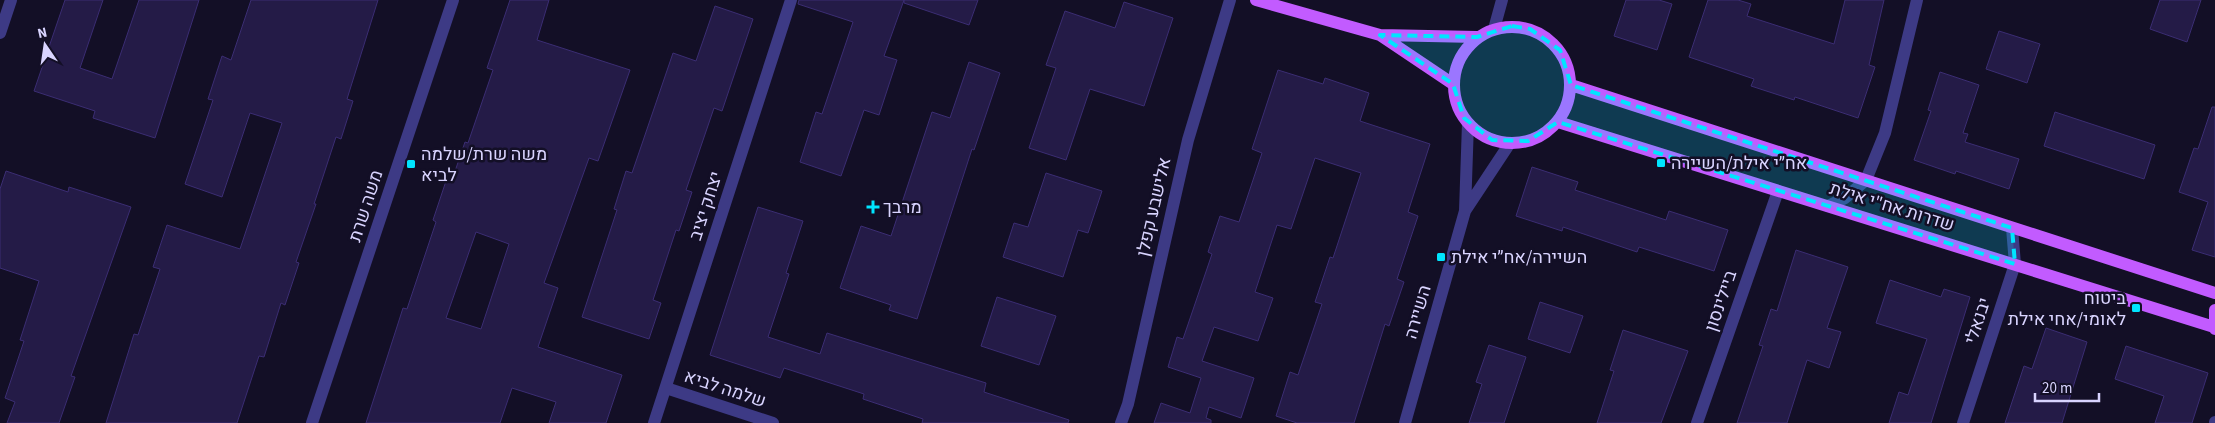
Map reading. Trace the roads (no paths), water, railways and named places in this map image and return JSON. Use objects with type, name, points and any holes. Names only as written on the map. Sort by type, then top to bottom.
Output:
[{"type":"main road","points":[[1256,0],[1380,35],[1478,37]]},
{"type":"main road","points":[[1512,26],[1530,29],[1547,37],[1560,50],[1569,67],[1571,85],[1568,104],[1558,122],[1545,134],[1528,141],[1510,143],[1492,140],[1476,131],[1456,102],[1453,84],[1456,66],[1465,50],[1478,37],[1494,29],[1512,26]]},
{"type":"main road","points":[[1380,35],[1453,84]]},
{"type":"main road","name":"שדרות אח\"י אילת","points":[[1571,85],[2215,293]]},
{"type":"main road","name":"שדרות אח\"י אילת","points":[[1558,122],[2215,328]]},
{"type":"main road","points":[[2215,310],[2215,328]]},
{"type":"street","points":[[0,33],[12,0]]},
{"type":"street","name":"משה שרת","points":[[312,423],[453,0]]},
{"type":"street","name":"יצחק יציב","points":[[654,423],[791,0]]},
{"type":"street","name":"אלישבע קפלן","points":[[1121,423],[1128,404],[1188,140],[1230,0]]},
{"type":"street","points":[[1494,29],[1502,0]]},
{"type":"street","points":[[1828,206],[1851,194],[1866,180],[1885,133],[1917,0]]},
{"type":"street","name":"השיירה","points":[[1405,423],[1465,211],[1468,122]]},
{"type":"street","name":"השיירה","points":[[1465,211],[1510,143]]},
{"type":"street","name":"ביילינסון","points":[[1698,423],[1778,190]]},
{"type":"street","name":"יבנאלי","points":[[1964,423],[2015,264],[2012,228]]},
{"type":"street","name":"שלמה לביא","points":[[666,388],[773,423]]},
{"type":"place","name":"אח״י אילת/השיירה","points":[[1661,163]]},
{"type":"place","name":"משה שרת/שלמה לביא","points":[[411,164]]},
{"type":"place","name":"מרבך","points":[[873,207]]},
{"type":"place","name":"השיירה/אח״י אילת","points":[[1441,257]]},
{"type":"place","name":"ביטוח לאומי/אחי אילת","points":[[2136,308]]}]
